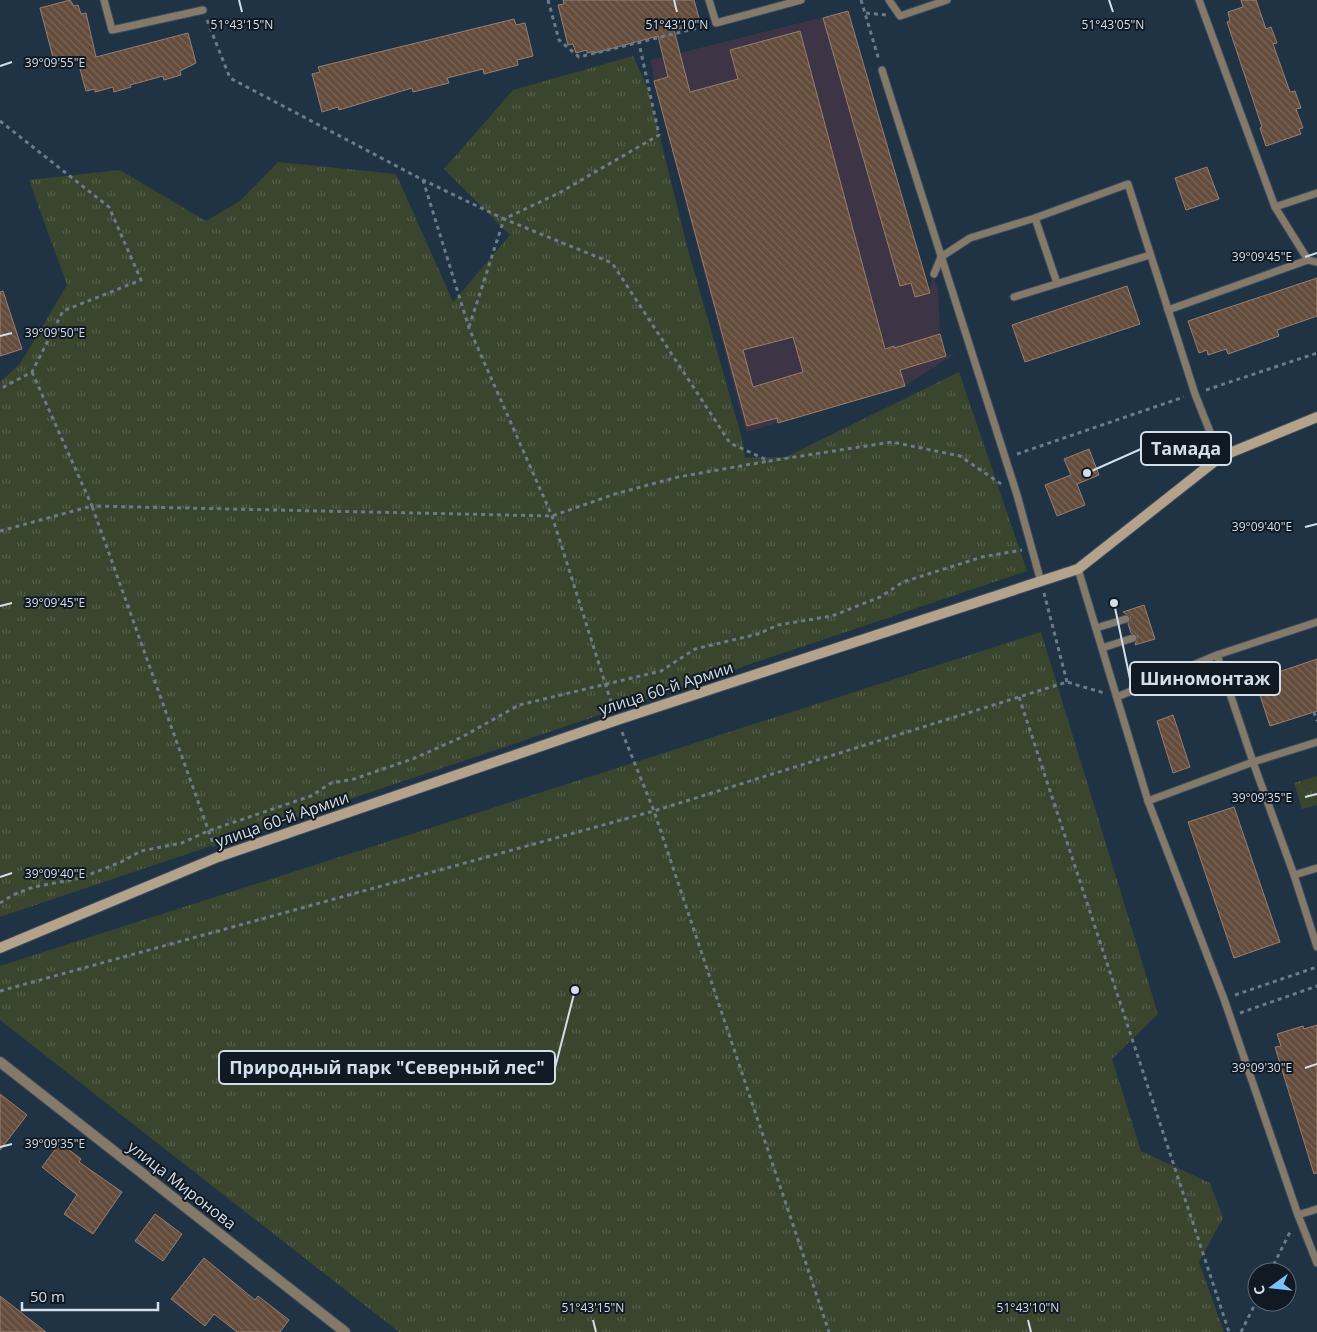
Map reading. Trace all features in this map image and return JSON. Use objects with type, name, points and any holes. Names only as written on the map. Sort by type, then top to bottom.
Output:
[{"type":"street","name":"улица 60-й Армии","points":[[0,948],[218,857],[616,720],[1078,569],[1220,457],[1317,417]]},
{"type":"street","name":"улица Миронова","points":[[0,1062],[345,1332]]},
{"type":"lane","points":[[104,0],[112,30],[203,10]]},
{"type":"lane","points":[[709,0],[716,23],[801,0]]},
{"type":"lane","points":[[889,0],[900,16],[947,0]]},
{"type":"lane","points":[[1199,0],[1275,207],[1308,260]]},
{"type":"lane","points":[[882,70],[1017,495],[1041,582]]},
{"type":"lane","points":[[934,274],[941,257],[970,238],[1035,218],[1128,184],[1195,394],[1220,457]]},
{"type":"lane","points":[[1275,207],[1317,193]]},
{"type":"lane","points":[[1035,218],[1057,283]]},
{"type":"lane","points":[[1014,297],[1150,256]]},
{"type":"lane","points":[[1168,310],[1308,260],[1317,262]]},
{"type":"lane","points":[[1078,569],[1148,802],[1231,1017],[1298,1215],[1317,1263]]},
{"type":"lane","points":[[1096,628],[1126,619]]},
{"type":"lane","points":[[1117,697],[1217,655],[1317,622]]},
{"type":"lane","points":[[1102,648],[1133,638]]},
{"type":"lane","points":[[1217,655],[1294,875],[1317,947]]},
{"type":"lane","points":[[1148,802],[1253,762],[1317,742]]},
{"type":"lane","points":[[1294,875],[1317,868]]},
{"type":"lane","points":[[1298,1215],[1317,1209]]},
{"type":"path","points":[[548,0],[559,40],[579,58],[716,23]]},
{"type":"path","points":[[861,0],[882,70]]},
{"type":"path","points":[[203,10],[230,78],[423,180],[504,219],[612,262],[730,443],[770,461]]},
{"type":"path","points":[[469,328],[504,219],[559,193],[659,135],[639,44]]},
{"type":"path","points":[[0,121],[109,207],[141,280],[63,311],[32,372],[0,389]]},
{"type":"path","points":[[423,180],[469,328],[552,516],[616,720],[654,812],[829,1332]]},
{"type":"path","points":[[1004,458],[1317,353]]},
{"type":"path","points":[[32,372],[92,506],[218,857]]},
{"type":"path","points":[[0,531],[92,506],[552,516],[615,494],[678,477],[892,442],[960,456],[1017,495]]},
{"type":"path","points":[[0,903],[12,895],[33,887],[81,878],[121,862],[141,851],[182,843],[208,831],[311,796],[330,783],[354,780],[415,758],[462,737],[519,706],[661,672],[695,649],[758,634],[778,625],[832,616],[880,597],[903,582],[982,557],[1032,549]]},
{"type":"path","points":[[1041,582],[1067,682]]},
{"type":"path","points":[[0,991],[654,812],[1067,682],[1117,697]]},
{"type":"path","points":[[1019,697],[1228,1332]]},
{"type":"path","points":[[1314,712],[1317,721]]},
{"type":"path","points":[[1224,999],[1317,967]]},
{"type":"path","points":[[1231,1017],[1317,986]]},
{"type":"path","points":[[1275,1262],[1298,1215]]},
{"type":"path","points":[[1241,1332],[1251,1312]]},
{"type":"shaded area","points":[[848,11],[929,292],[933,276],[938,289],[940,334],[946,356],[956,353],[905,386],[746,432],[654,81],[651,60]]},
{"type":"green space","points":[[633,56],[648,89],[688,250],[742,438],[745,458],[786,457],[959,372],[1027,571],[0,917],[0,382],[20,364],[67,285],[29,180],[120,170],[206,221],[240,201],[278,162],[396,174],[453,302],[510,235],[444,169],[513,90]]},
{"type":"green space","points":[[1041,632],[1158,1014],[1112,1059],[1141,1151],[1210,1183],[1223,1218],[1199,1262],[1224,1332],[399,1332],[0,1020],[0,966]]},
{"type":"green space","points":[[1317,776],[1317,805],[1302,809],[1294,783]]},
{"type":"building","points":[[70,0],[74,6],[78,5],[81,14],[86,13],[96,57],[188,33],[196,63],[180,71],[181,75],[164,80],[163,76],[130,85],[131,87],[114,92],[113,87],[95,92],[95,89],[86,91],[78,62],[72,63],[71,60],[55,65],[40,8]]},
{"type":"building","points":[[563,0],[694,0],[699,18],[689,20],[690,26],[674,30],[690,92],[738,79],[730,50],[800,31],[885,349],[940,334],[946,356],[900,370],[905,386],[778,423],[777,418],[747,426],[654,81],[668,77],[658,36],[595,53],[595,51],[587,53],[587,50],[576,53],[573,44],[568,45],[558,5],[564,4]],"holes":[[[793,337],[803,372],[753,387],[743,350]]]},
{"type":"building","points":[[1241,0],[1256,0],[1266,29],[1271,27],[1277,43],[1273,44],[1290,92],[1295,91],[1301,108],[1296,109],[1303,128],[1299,129],[1301,134],[1266,146],[1260,128],[1262,127],[1227,22],[1230,21],[1228,12],[1243,7]]},
{"type":"building","points":[[848,11],[930,293],[915,297],[911,283],[900,286],[823,18]]},
{"type":"building","points":[[514,19],[516,25],[525,23],[533,56],[517,60],[518,65],[484,74],[483,69],[447,78],[449,83],[413,92],[412,88],[339,110],[338,107],[322,112],[312,74],[320,72],[318,67]]},
{"type":"building","points":[[1207,167],[1219,199],[1186,210],[1175,178]]},
{"type":"building","points":[[1317,278],[1317,316],[1277,330],[1279,336],[1228,354],[1226,349],[1208,355],[1207,350],[1199,353],[1188,321]]},
{"type":"building","points":[[1127,286],[1140,324],[1025,362],[1012,325]]},
{"type":"building","points":[[3,291],[22,349],[0,356],[0,292]]},
{"type":"building","points":[[1089,449],[1099,475],[1077,484],[1085,505],[1057,516],[1045,485],[1071,475],[1064,459]]},
{"type":"building","points":[[1144,605],[1155,639],[1135,645],[1138,636],[1131,633],[1128,624],[1131,617],[1123,612]]},
{"type":"building","points":[[1317,659],[1317,711],[1270,726],[1255,680]]},
{"type":"building","points":[[1173,715],[1190,767],[1173,773],[1157,721]]},
{"type":"building","points":[[1234,807],[1280,942],[1234,958],[1188,822]]},
{"type":"building","points":[[1317,1025],[1317,1173],[1314,1174],[1275,1047],[1281,1046],[1277,1034],[1303,1026],[1304,1029]]},
{"type":"building","points":[[0,1094],[27,1115],[0,1150]]},
{"type":"building","points":[[60,1143],[81,1159],[79,1162],[122,1192],[93,1234],[64,1214],[77,1195],[42,1167]]},
{"type":"building","points":[[155,1214],[182,1234],[163,1261],[135,1241]]},
{"type":"building","points":[[204,1258],[255,1300],[258,1296],[289,1320],[280,1332],[237,1332],[214,1314],[205,1326],[171,1299]]},
{"type":"building","points":[[0,1296],[46,1332],[0,1332]]},
{"type":"place","name":"Тамада","points":[[1087,473]]},
{"type":"place","name":"Шиномонтаж","points":[[1114,603]]},
{"type":"place","name":"Природный парк \"Северный лес\"","points":[[575,990]]}]
